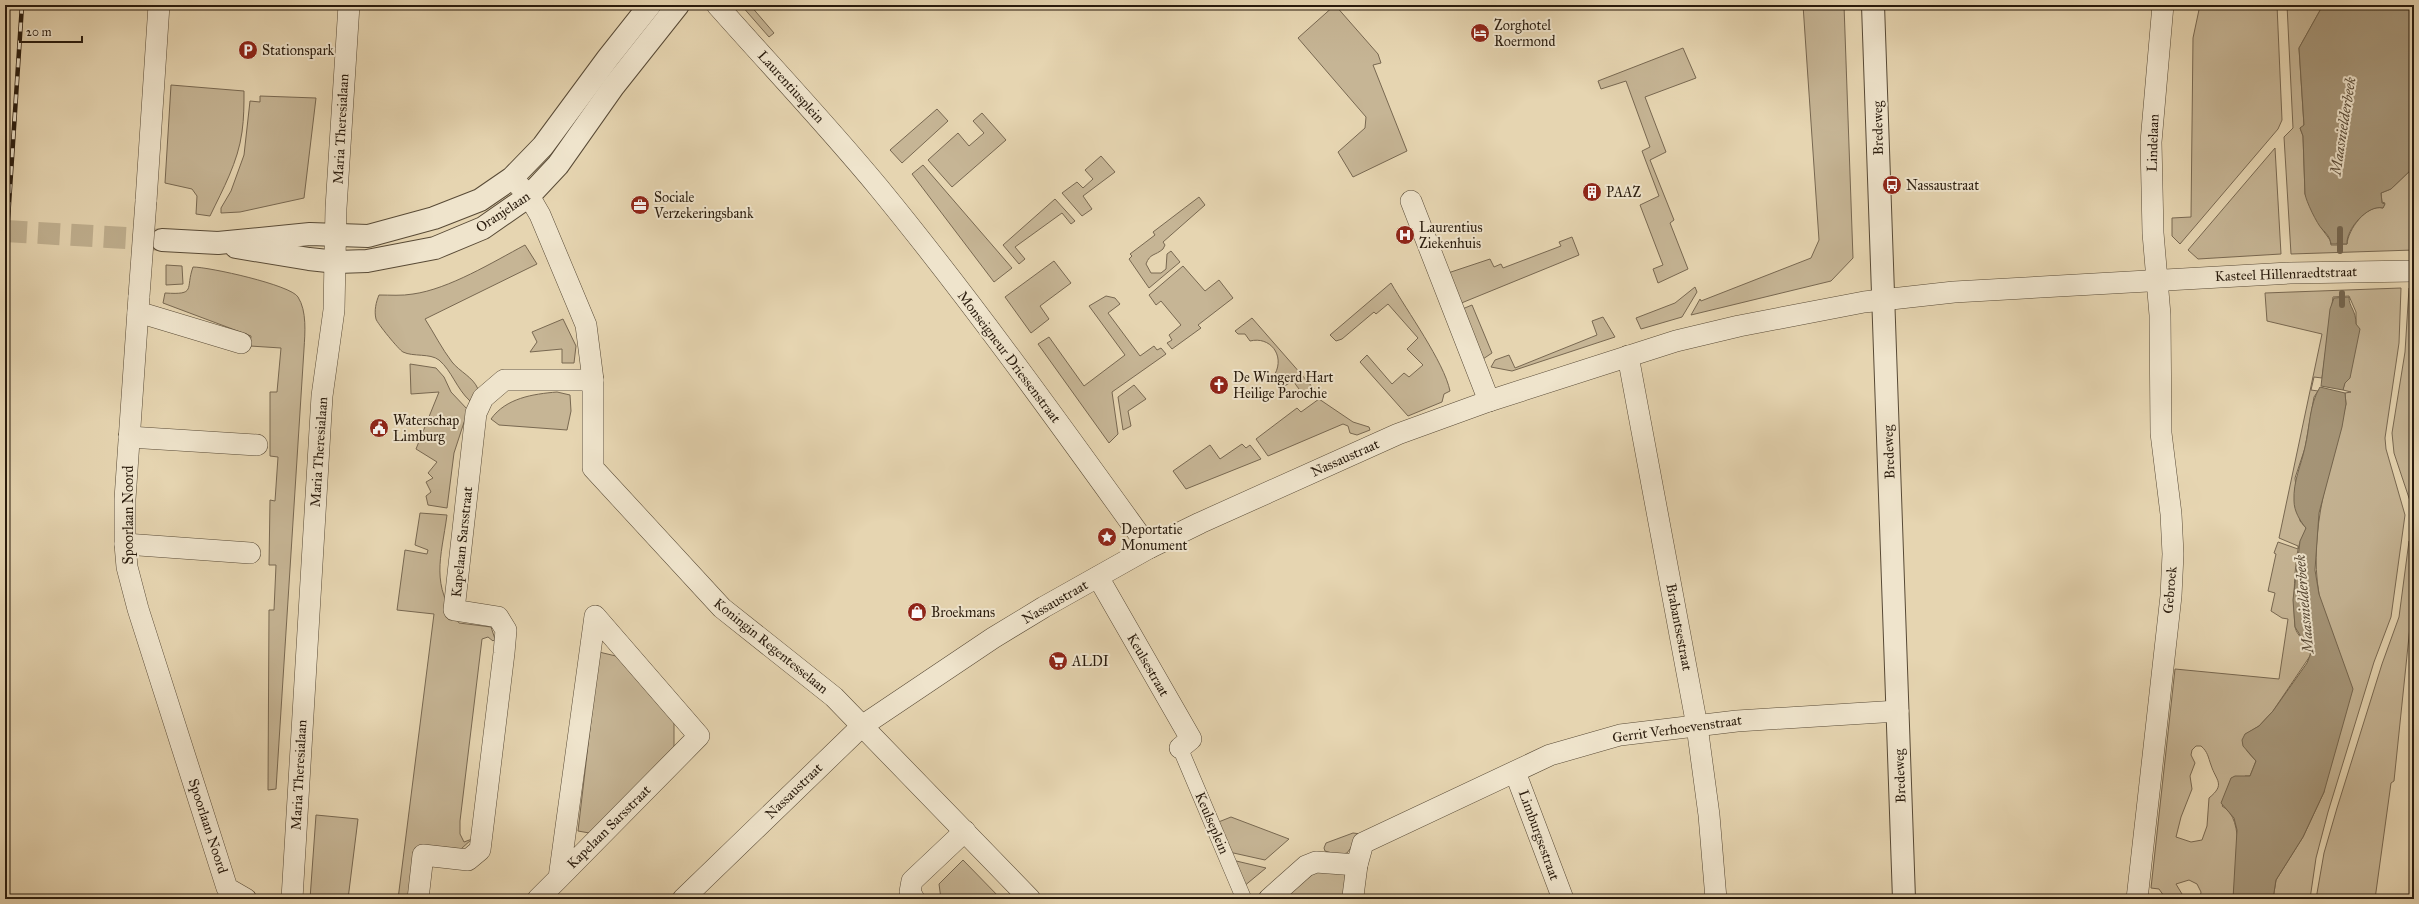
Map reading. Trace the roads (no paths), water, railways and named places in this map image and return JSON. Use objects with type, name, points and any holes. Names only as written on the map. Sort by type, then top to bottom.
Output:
[{"type":"street","name":"Spoorlaan Noord","points":[[160,5],[129,437],[125,544],[127,568],[138,609],[227,888],[246,899]]},
{"type":"street","name":"Maria Theresialaan","points":[[292,899],[322,396],[334,310],[337,237],[336,208],[349,5]]},
{"type":"street","name":"Oranjelaan","points":[[218,243],[310,234],[337,237],[375,235],[434,218],[480,200],[512,178],[543,146],[608,58],[650,5]]},
{"type":"street","name":"Oranjelaan","points":[[162,240],[218,243],[291,258],[336,262],[392,257],[435,248],[483,228],[529,196],[558,165],[613,87],[678,5]]},
{"type":"street","name":"Laurentiusplein","points":[[717,5],[793,88],[864,170]]},
{"type":"street","name":"Bredeweg","points":[[1873,5],[1904,899]]},
{"type":"street","name":"Lindelaan","points":[[2157,280],[2153,233],[2151,142],[2163,5]]},
{"type":"street","name":"Monseigneur Driessenstraat","points":[[864,170],[956,286],[1079,450],[1149,548]]},
{"type":"street","points":[[512,178],[529,196],[540,215],[586,325],[593,380]]},
{"type":"street","points":[[1411,201],[1489,401]]},
{"type":"street","name":"Kasteel Hillenraedtstraat","points":[[2157,280],[2290,273],[2414,271]]},
{"type":"street","name":"Nassaustraat","points":[[683,899],[862,726],[993,638],[1149,548],[1200,523],[1364,449],[1489,401],[1628,356],[1718,331],[1798,314],[1884,300],[1954,292],[2157,280]]},
{"type":"street","name":"Gebroek","points":[[2137,899],[2171,596],[2173,554],[2171,514],[2161,434],[2160,315],[2157,280]]},
{"type":"street","points":[[138,304],[241,344]]},
{"type":"street","name":"Brabantsestraat","points":[[1628,356],[1697,726],[1709,815],[1716,899]]},
{"type":"street","name":"Kapelaan Sarsstraat","points":[[418,899],[423,855],[468,860],[480,850],[504,653],[506,630],[498,617],[454,610],[476,413],[483,398],[504,380],[593,380]]},
{"type":"street","name":"Koningin Regentesselaan","points":[[593,380],[593,468],[722,608],[834,697],[1030,899]]},
{"type":"street","points":[[129,437],[257,444]]},
{"type":"street","points":[[125,544],[250,553]]},
{"type":"street","name":"Keulsestraat","points":[[1098,578],[1191,739],[1180,748]]},
{"type":"street","name":"Kapelaan Sarsstraat","points":[[538,899],[559,878],[699,736],[595,616],[559,878]]},
{"type":"street","name":"Gerrit Verhoevenstraat","points":[[1354,897],[1357,865],[1363,843],[1550,755],[1620,735],[1737,721],[1898,711]]},
{"type":"street","name":"Keulseplein","points":[[1180,748],[1244,899]]},
{"type":"street","name":"Limburgsestraat","points":[[1515,772],[1563,899]]},
{"type":"street","points":[[914,899],[910,892],[912,881],[965,831]]},
{"type":"street","points":[[1269,899],[1306,866],[1316,862],[1357,865]]},
{"type":"water","points":[[2323,5],[2414,5],[2414,167],[2391,189],[2381,193],[2382,203],[2385,204],[2383,208],[2371,210],[2359,219],[2350,231],[2347,244],[2341,244],[2339,236],[2337,244],[2331,244],[2328,235],[2315,218],[2307,202],[2305,194],[2303,136],[2300,128],[2304,125],[2299,48]]},
{"type":"water","points":[[2349,297],[2355,315],[2356,324],[2360,329],[2350,378],[2345,383],[2343,390],[2321,386],[2330,309],[2334,298]]},
{"type":"water","points":[[2320,387],[2345,393],[2346,404],[2342,427],[2319,513],[2315,570],[2319,594],[2353,689],[2324,792],[2303,837],[2276,880],[2273,899],[2233,899],[2237,830],[2234,818],[2221,803],[2231,778],[2235,776],[2250,776],[2256,761],[2243,746],[2242,740],[2245,734],[2259,726],[2273,711],[2307,663],[2311,653],[2295,627],[2293,600],[2300,541],[2306,528],[2296,512],[2294,505],[2294,494],[2296,480],[2307,439],[2312,409],[2316,394]]},
{"type":"waterway","name":"Maasnielderbeek","points":[[2340,229],[2340,251]]},
{"type":"waterway","name":"Maasnielderbeek","points":[[2342,293],[2342,305]]},
{"type":"tunnel","points":[[5,231],[162,240]]},
{"type":"railway","points":[[5,51],[8,5]]},
{"type":"railway","points":[[5,265],[22,5]]},
{"type":"place","name":"Zorghotel Roermond","points":[[1480,33]]},
{"type":"place","name":"Stationspark","points":[[248,50]]},
{"type":"place","name":"Nassaustraat","points":[[1892,185]]},
{"type":"place","name":"PAAZ","points":[[1592,192]]},
{"type":"place","name":"Sociale Verzekeringsbank","points":[[640,205]]},
{"type":"place","name":"Laurentius Ziekenhuis","points":[[1405,235]]},
{"type":"place","name":"De Wingerd Hart Heilige Parochie","points":[[1219,385]]},
{"type":"place","name":"Waterschap Limburg","points":[[379,428]]},
{"type":"place","name":"Deportatie Monument","points":[[1107,537]]},
{"type":"place","name":"Broekmans","points":[[917,612]]},
{"type":"place","name":"ALDI","points":[[1058,661]]}]
